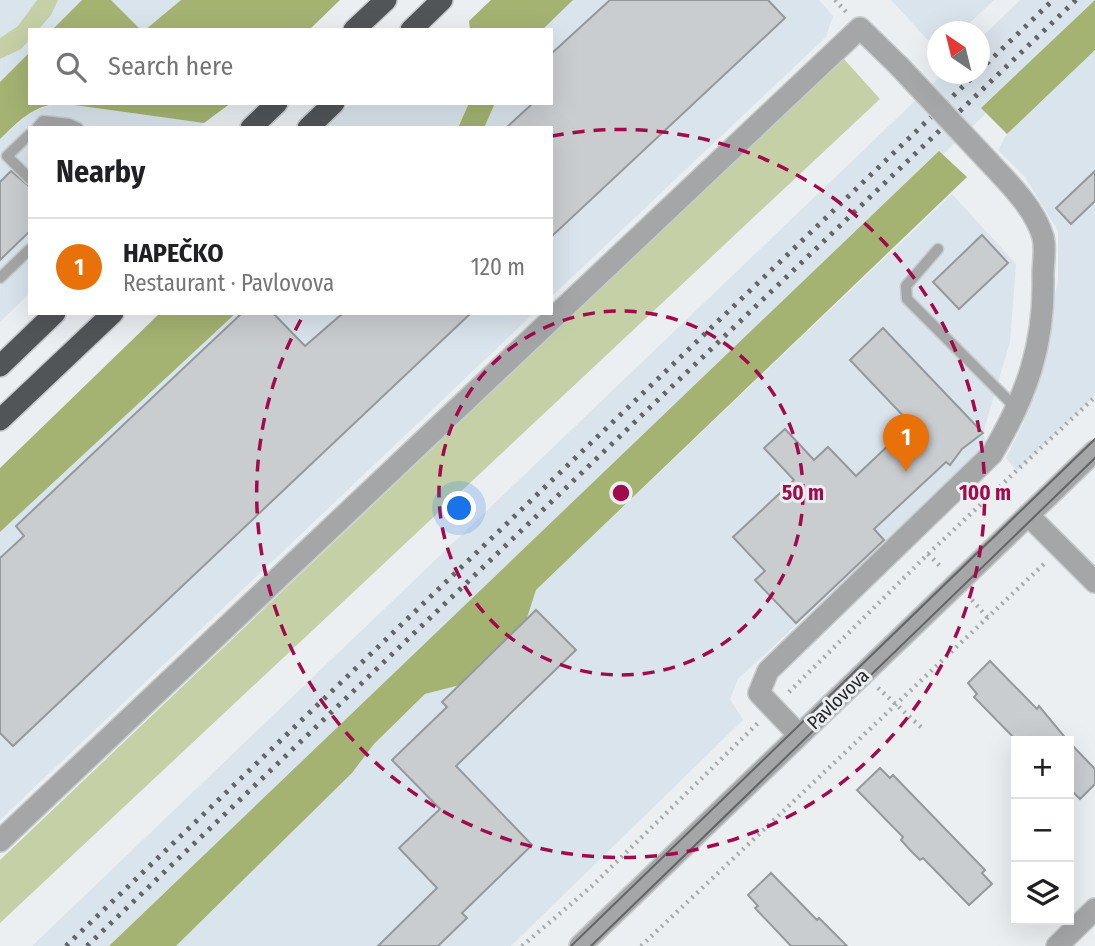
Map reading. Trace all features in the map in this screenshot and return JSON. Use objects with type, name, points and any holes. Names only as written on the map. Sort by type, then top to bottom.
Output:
[{"type":"highway","points":[[356,28],[386,0]]},
{"type":"highway","points":[[413,28],[442,0]]},
{"type":"highway","points":[[249,125],[274,105]]},
{"type":"highway","points":[[310,126],[332,105]]},
{"type":"highway","points":[[0,366],[53,315]]},
{"type":"highway","points":[[0,420],[111,315]]},
{"type":"street","points":[[0,841],[860,28],[1013,187],[1043,237],[1044,295],[1037,354],[1018,410],[992,454],[768,671],[759,693],[799,735]]},
{"type":"street","name":"Pavlovova","points":[[580,946],[1095,451]]},
{"type":"street","points":[[1028,515],[1095,582]]},
{"type":"street","points":[[1057,946],[1095,909]]},
{"type":"lane","points":[[39,126],[44,121],[74,126]]},
{"type":"lane","points":[[28,136],[4,159],[28,177]]},
{"type":"lane","points":[[938,249],[906,286],[907,299],[1018,410]]},
{"type":"lane","points":[[0,278],[28,251]]},
{"type":"path","points":[[522,946],[592,886],[928,554],[1095,397]]},
{"type":"path","points":[[641,946],[1045,563],[1055,572]]},
{"type":"path","points":[[895,705],[923,729]]},
{"type":"shaded area","points":[[0,0],[82,0],[54,28],[28,28],[28,54],[0,82]]},
{"type":"shaded area","points":[[111,0],[181,0],[147,28],[139,28]]},
{"type":"shaded area","points":[[573,0],[819,0],[833,16],[826,37],[553,295],[553,126],[485,126],[494,105],[553,105],[553,28],[544,28]]},
{"type":"shaded area","points":[[891,0],[994,0],[972,21],[927,21],[927,39]]},
{"type":"shaded area","points":[[1020,0],[1095,0],[1095,9],[116,946],[32,946],[933,84],[990,84],[990,29]]},
{"type":"shaded area","points":[[1095,50],[1095,396],[1017,471],[1006,458],[1024,422],[1058,281],[1058,231],[1025,177],[998,150],[1007,134]]},
{"type":"shaded area","points":[[53,105],[74,105],[204,123],[202,126],[28,126],[28,295],[0,322],[0,139],[31,111]]},
{"type":"shaded area","points":[[349,105],[468,105],[459,126],[327,126]]},
{"type":"shaded area","points":[[952,194],[1016,264],[1010,342],[983,433],[988,447],[738,679],[730,699],[743,720],[511,946],[176,946],[352,773],[374,744],[425,694],[460,685],[527,618],[536,590]]},
{"type":"shaded area","points":[[234,315],[532,315],[0,820],[0,532]]},
{"type":"green space","points":[[37,0],[58,0],[51,15],[40,28],[28,28],[28,41],[21,49],[0,59],[0,38],[18,26]]},
{"type":"green space","points":[[82,0],[111,0],[139,28],[54,28]]},
{"type":"green space","points":[[181,0],[340,0],[311,28],[147,28]]},
{"type":"green space","points":[[491,0],[573,0],[544,28],[470,28],[469,21]]},
{"type":"green space","points":[[1095,0],[1095,50],[1007,134],[981,108]]},
{"type":"green space","points":[[28,54],[28,105],[50,105],[41,107],[20,120],[0,139],[0,82]]},
{"type":"green space","points":[[843,58],[880,99],[0,923],[0,860]]},
{"type":"green space","points":[[74,105],[228,105],[204,123]]},
{"type":"green space","points":[[468,105],[494,105],[485,126],[459,126]]},
{"type":"green space","points":[[939,151],[967,177],[536,590],[527,618],[460,685],[425,694],[374,744],[352,773],[176,946],[109,946]]},
{"type":"green space","points":[[158,315],[234,315],[0,532],[0,468]]},
{"type":"building","points":[[610,0],[768,0],[785,18],[553,235],[553,126],[508,126],[531,105],[553,105],[553,52]]},
{"type":"building","points":[[11,171],[28,185],[28,233],[0,260],[0,182]]},
{"type":"building","points":[[1095,171],[1095,201],[1071,224],[1056,208]]},
{"type":"building","points":[[982,235],[1008,263],[959,309],[933,282]]},
{"type":"building","points":[[240,315],[275,315],[305,346],[341,315],[469,315],[13,746],[0,733],[0,558],[24,536],[16,526]]},
{"type":"building","points":[[883,328],[983,433],[962,449],[950,465],[946,462],[874,529],[884,540],[796,623],[755,580],[765,571],[733,537],[794,480],[764,448],[785,429],[814,460],[828,447],[856,476],[911,424],[850,360]]},
{"type":"building","points":[[536,610],[576,650],[456,766],[532,845],[462,913],[467,918],[438,946],[378,946],[437,888],[399,848],[440,809],[392,760],[447,707],[442,702]]},
{"type":"building","points":[[990,661],[1037,709],[1039,706],[1064,736],[1012,736],[974,697],[977,694],[968,683]]},
{"type":"building","points":[[1074,747],[1095,769],[1095,784],[1080,799],[1074,793]]},
{"type":"building","points":[[880,768],[890,778],[893,775],[985,870],[982,873],[992,884],[969,905],[923,858],[920,860],[910,850],[901,840],[903,837],[857,790]]},
{"type":"building","points":[[771,873],[847,946],[791,946],[755,908],[758,906],[748,895]]},
{"type":"tram line","points":[[571,946],[1095,439]]},
{"type":"tram line","points":[[591,946],[1095,458]]},
{"type":"railway","points":[[990,60],[1053,0]]},
{"type":"railway","points":[[87,946],[1076,0]]},
{"type":"railway","points":[[66,946],[966,84]]},
{"type":"place","name":"HAPEČKO","points":[[906,472]]}]
